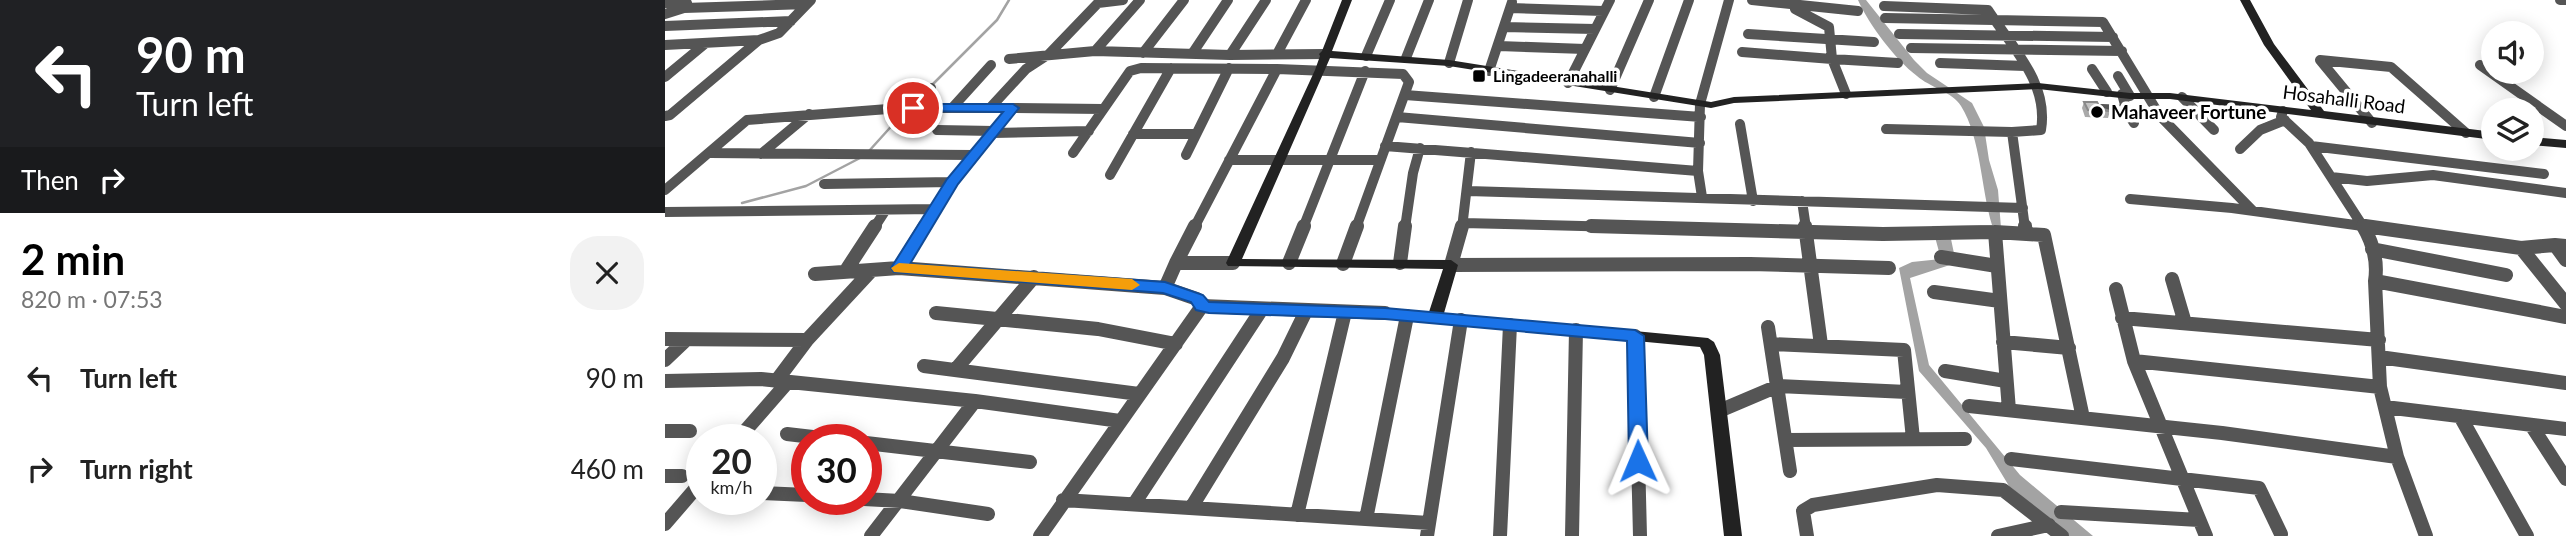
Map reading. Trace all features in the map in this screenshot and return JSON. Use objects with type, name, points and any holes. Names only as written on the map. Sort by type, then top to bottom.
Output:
[{"type":"street","points":[[990,108],[1026,69],[1049,54],[1098,3],[1123,0]]},
{"type":"street","points":[[1095,51],[1140,0]]},
{"type":"street","points":[[1143,53],[1184,0]]},
{"type":"street","points":[[1192,54],[1228,0]]},
{"type":"street","points":[[1230,55],[1266,0]]},
{"type":"street","points":[[1277,54],[1305,0]]},
{"type":"street","points":[[1233,263],[1320,70],[1347,0]]},
{"type":"street","points":[[1366,56],[1390,0]]},
{"type":"street","points":[[1406,58],[1429,0]]},
{"type":"street","points":[[1449,63],[1468,0]]},
{"type":"street","points":[[1568,83],[1610,0]]},
{"type":"street","points":[[1610,90],[1649,0]]},
{"type":"street","points":[[1654,97],[1689,0]]},
{"type":"street","points":[[1702,197],[1698,171],[1700,104],[1729,0]]},
{"type":"street","points":[[1752,0],[1807,3],[1858,11]]},
{"type":"street","points":[[2245,0],[2269,45],[2321,116]]},
{"type":"street","points":[[2560,0],[2566,0]]},
{"type":"street","points":[[665,14],[684,8],[809,2]]},
{"type":"street","points":[[665,45],[759,40],[779,33],[809,2]]},
{"type":"street","points":[[665,3],[687,3],[684,8]]},
{"type":"street","points":[[1807,3],[1795,9],[1829,27],[1832,58],[1846,94]]},
{"type":"street","points":[[1489,71],[1511,4],[1603,11]]},
{"type":"street","points":[[1884,6],[1988,10],[2038,86],[2045,120],[2041,130],[2012,132],[1886,129]]},
{"type":"street","points":[[1885,19],[2103,22],[2152,105],[2179,138],[2253,211]]},
{"type":"street","points":[[665,26],[791,21]]},
{"type":"street","points":[[1504,27],[1595,29]]},
{"type":"street","points":[[1748,34],[1874,42]]},
{"type":"street","points":[[1899,34],[2113,37]]},
{"type":"street","points":[[665,116],[670,115],[759,40]]},
{"type":"street","points":[[665,77],[705,43]]},
{"type":"street","points":[[1499,46],[1585,49]]},
{"type":"street","points":[[1911,48],[2122,51]]},
{"type":"street","points":[[1009,59],[1095,51],[1230,55],[1324,54]]},
{"type":"street","points":[[1742,52],[1898,62]]},
{"type":"street","name":"Hosahalli Road","points":[[1324,54],[1449,63],[1700,104],[1719,105],[1734,100],[1846,94],[2038,86],[2126,95],[2182,97],[2284,115],[2321,116],[2481,135]]},
{"type":"street","points":[[2372,123],[2320,60],[2391,67],[2466,133]]},
{"type":"street","points":[[665,62],[684,61]]},
{"type":"street","points":[[1940,63],[2025,66]]},
{"type":"street","points":[[952,108],[991,65]]},
{"type":"street","points":[[2480,65],[2566,126]]},
{"type":"street","points":[[1073,153],[1130,71],[1141,68],[1403,74],[1409,82],[1405,95],[1343,264]]},
{"type":"street","points":[[1110,175],[1171,68]]},
{"type":"street","points":[[1186,155],[1229,68]]},
{"type":"street","points":[[1165,288],[1276,69]]},
{"type":"street","points":[[2092,69],[2107,92]]},
{"type":"street","points":[[1289,263],[1365,72]]},
{"type":"street","points":[[2118,76],[2126,95],[2126,110],[2134,123]]},
{"type":"street","points":[[910,108],[930,88]]},
{"type":"street","points":[[1405,95],[1701,117]]},
{"type":"street","points":[[2182,97],[2214,130]]},
{"type":"street","points":[[665,190],[747,120],[910,108],[1102,108]]},
{"type":"street","points":[[899,268],[952,182],[1013,108]]},
{"type":"street","points":[[2102,109],[2126,110]]},
{"type":"street","points":[[761,153],[809,114]]},
{"type":"street","points":[[2240,149],[2258,131],[2284,115],[2311,146],[2364,228],[2377,268],[2375,281],[2380,387],[2397,457],[2425,536]]},
{"type":"street","points":[[1397,117],[1700,143]]},
{"type":"street","points":[[1740,124],[1753,201]]},
{"type":"street","points":[[937,130],[1089,131]]},
{"type":"street","points":[[2012,132],[2027,234]]},
{"type":"street","points":[[1133,134],[1196,134]]},
{"type":"street","points":[[2544,142],[2566,144]]},
{"type":"street","points":[[1385,146],[1698,171]]},
{"type":"street","points":[[2311,146],[2545,174]]},
{"type":"street","points":[[1400,263],[1413,173],[1420,148]]},
{"type":"street","points":[[1435,318],[1463,223],[1471,152]]},
{"type":"street","points":[[711,153],[974,155]]},
{"type":"street","points":[[1229,160],[1380,160]]},
{"type":"street","points":[[2331,177],[2367,181],[2433,175],[2566,193]]},
{"type":"street","points":[[824,184],[952,182]]},
{"type":"street","points":[[1468,191],[1702,197],[1753,201],[2000,205],[2023,208]]},
{"type":"street","points":[[2130,199],[2253,211],[2521,248],[2560,245],[2566,260]]},
{"type":"street","points":[[1802,201],[1821,345]]},
{"type":"street","points":[[665,212],[936,209]]},
{"type":"street","points":[[845,272],[885,211]]},
{"type":"street","points":[[1463,223],[1883,234],[1994,232],[2044,235],[2083,418]]},
{"type":"street","points":[[1994,232],[2009,410]]},
{"type":"street","points":[[2372,248],[2506,275]]},
{"type":"street","points":[[2521,248],[2566,304]]},
{"type":"street","points":[[1941,257],[1997,266]]},
{"type":"street","points":[[1176,262],[1810,265],[1889,268]]},
{"type":"street","points":[[815,274],[899,268],[1034,277],[1165,288],[1197,299],[1202,306]]},
{"type":"street","points":[[749,424],[782,381],[807,340],[871,271]]},
{"type":"street","points":[[956,369],[1034,277]]},
{"type":"street","points":[[2172,279],[2186,323]]},
{"type":"street","points":[[2375,281],[2566,317]]},
{"type":"street","points":[[2116,289],[2134,361],[2206,536]]},
{"type":"street","points":[[1934,292],[2000,301]]},
{"type":"street","points":[[1202,306],[1385,313],[1703,342],[1709,345],[1733,536]]},
{"type":"street","points":[[1039,536],[1202,306]]},
{"type":"street","points":[[1134,504],[1262,309]]},
{"type":"street","points":[[1191,508],[1283,358],[1306,311]]},
{"type":"street","points":[[1297,515],[1345,312]]},
{"type":"street","points":[[936,313],[1098,329],[1176,344]]},
{"type":"street","points":[[1366,519],[1408,316]]},
{"type":"street","points":[[2122,318],[2379,340]]},
{"type":"street","points":[[1063,500],[1366,519],[1428,530],[1461,320]]},
{"type":"street","points":[[1500,536],[1510,325]]},
{"type":"street","points":[[1768,327],[1790,471]]},
{"type":"street","points":[[1572,536],[1576,330]]},
{"type":"street","points":[[1635,336],[1640,536]]},
{"type":"street","points":[[665,339],[807,340]]},
{"type":"street","points":[[665,360],[685,341]]},
{"type":"street","points":[[2003,342],[2069,348]]},
{"type":"street","points":[[1771,344],[1904,350],[1913,439]]},
{"type":"street","points":[[2379,357],[2566,383]]},
{"type":"street","points":[[2134,361],[2380,387]]},
{"type":"street","points":[[924,366],[1139,394]]},
{"type":"street","points":[[1945,371],[2006,381]]},
{"type":"street","points":[[665,381],[782,381],[975,401],[1120,421]]},
{"type":"street","points":[[1719,411],[1777,386],[1907,392]]},
{"type":"street","points":[[871,536],[975,401]]},
{"type":"street","points":[[1969,406],[2161,426],[2397,457]]},
{"type":"street","points":[[2385,407],[2566,429]]},
{"type":"street","points":[[2460,416],[2527,536]]},
{"type":"street","points":[[2531,425],[2566,479]]},
{"type":"street","points":[[665,431],[686,431]]},
{"type":"street","points":[[787,434],[791,434]]},
{"type":"street","points":[[1786,440],[1965,439]]},
{"type":"street","points":[[882,445],[1030,462]]},
{"type":"street","points":[[2011,459],[2259,488],[2281,534]]},
{"type":"street","points":[[665,476],[682,476]]},
{"type":"street","points":[[1807,536],[1804,511],[1813,505],[1937,485],[2003,490],[2063,536]]},
{"type":"street","points":[[882,500],[988,514]]},
{"type":"street","points":[[665,524],[686,501]]},
{"type":"street","points":[[2061,512],[2199,520]]},
{"type":"street","points":[[1998,536],[2049,525]]},
{"type":"shaded area","points":[[1858,0],[1866,0],[1927,73],[1972,103],[1984,127],[1989,160],[1998,190],[2001,228],[1951,239],[1956,263],[1910,278],[1929,365],[2020,475],[2093,536],[2069,536],[2009,486],[1986,448],[1919,371],[1899,268],[1912,262],[1941,259],[1932,226],[1992,225],[1977,148],[1961,106],[1952,97],[1922,80],[1900,60],[1876,31]]},
{"type":"building","points":[[2084,102],[2097,102],[2100,108],[2110,111],[2088,110]]},
{"type":"waterway","points":[[932,85],[997,20],[1009,0]]},
{"type":"waterway","points":[[869,151],[906,110]]},
{"type":"waterway","points":[[742,203],[806,186],[860,158]]},
{"type":"slow traffic","points":[[899,268],[1132,285]]},
{"type":"place","name":"Lingadeeranahalli","points":[[1479,76]]},
{"type":"place","name":"Mahaveer Fortune","points":[[2097,112]]},
{"type":"route","points":[[913,108],[1013,108],[952,182],[899,268],[1165,288],[1197,299],[1202,306],[1209,308],[1385,313],[1635,336],[1638,461]]}]
